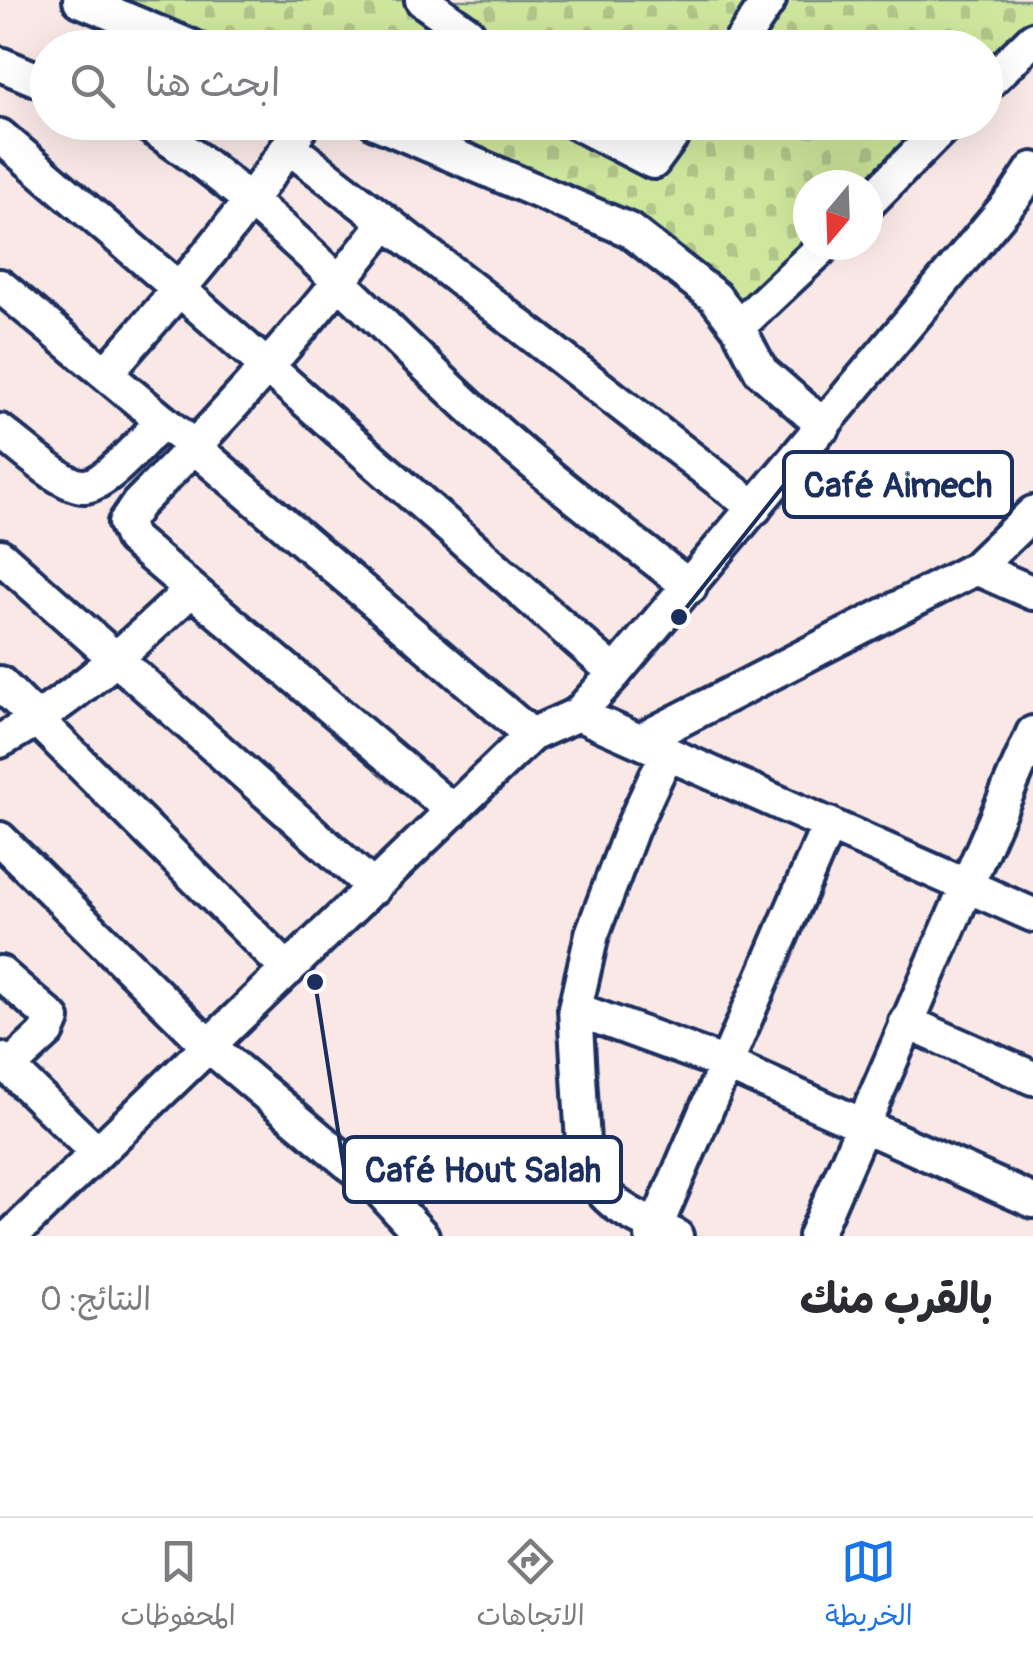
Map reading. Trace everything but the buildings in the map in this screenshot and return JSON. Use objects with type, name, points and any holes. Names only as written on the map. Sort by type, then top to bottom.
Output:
[{"type":"street","points":[[80,0],[151,30]]},
{"type":"street","points":[[422,0],[464,30]]},
{"type":"street","points":[[749,30],[769,0]]},
{"type":"street","points":[[1003,68],[1033,39]]},
{"type":"street","points":[[0,64],[30,76]]},
{"type":"street","points":[[0,136],[614,673]]},
{"type":"street","points":[[170,140],[252,200],[506,440],[690,587]]},
{"type":"street","points":[[106,372],[180,290],[252,200],[294,140]]},
{"type":"street","points":[[302,140],[386,222],[755,508]]},
{"type":"street","points":[[417,140],[629,230],[714,297],[738,327],[761,372],[824,426]]},
{"type":"street","points":[[610,140],[652,162],[668,140]]},
{"type":"street","points":[[883,189],[930,140]]},
{"type":"street","points":[[9,1228],[98,1153],[531,735],[578,714],[690,587],[1033,169]]},
{"type":"street","points":[[386,222],[340,284],[268,367],[138,504],[125,523],[132,539],[453,811]]},
{"type":"street","points":[[738,327],[809,260]]},
{"type":"street","points":[[0,286],[531,735]]},
{"type":"street","points":[[0,431],[62,478],[78,486],[89,486],[107,475],[163,421]]},
{"type":"street","points":[[829,824],[726,1064],[661,1233],[618,1208],[594,1185],[586,1164],[575,1009],[592,934],[632,828],[653,747],[976,568],[1033,513]]},
{"type":"street","points":[[0,556],[374,888]]},
{"type":"street","points":[[976,568],[1033,593]]},
{"type":"street","points":[[0,741],[37,721],[116,660],[191,590]]},
{"type":"street","points":[[0,683],[288,970]]},
{"type":"street","points":[[578,714],[1033,915]]},
{"type":"street","points":[[815,1236],[1033,733]]},
{"type":"street","points":[[0,839],[209,1046],[388,1198],[422,1236]]},
{"type":"street","points":[[0,973],[52,1019],[48,1031],[4,1063],[98,1153]]},
{"type":"street","points":[[575,1009],[726,1064],[1033,1200]]},
{"type":"street","points":[[906,1022],[1033,1078]]},
{"type":"green space","points":[[97,0],[1033,0],[1033,43],[1003,73],[1003,30],[172,30]]},
{"type":"green space","points":[[442,140],[928,140],[883,174],[883,170],[793,170],[793,260],[800,260],[741,298],[645,222]]},
{"type":"place","name":"Café Aimech","points":[[679,617]]},
{"type":"place","name":"Café Hout Salah","points":[[315,982]]}]
